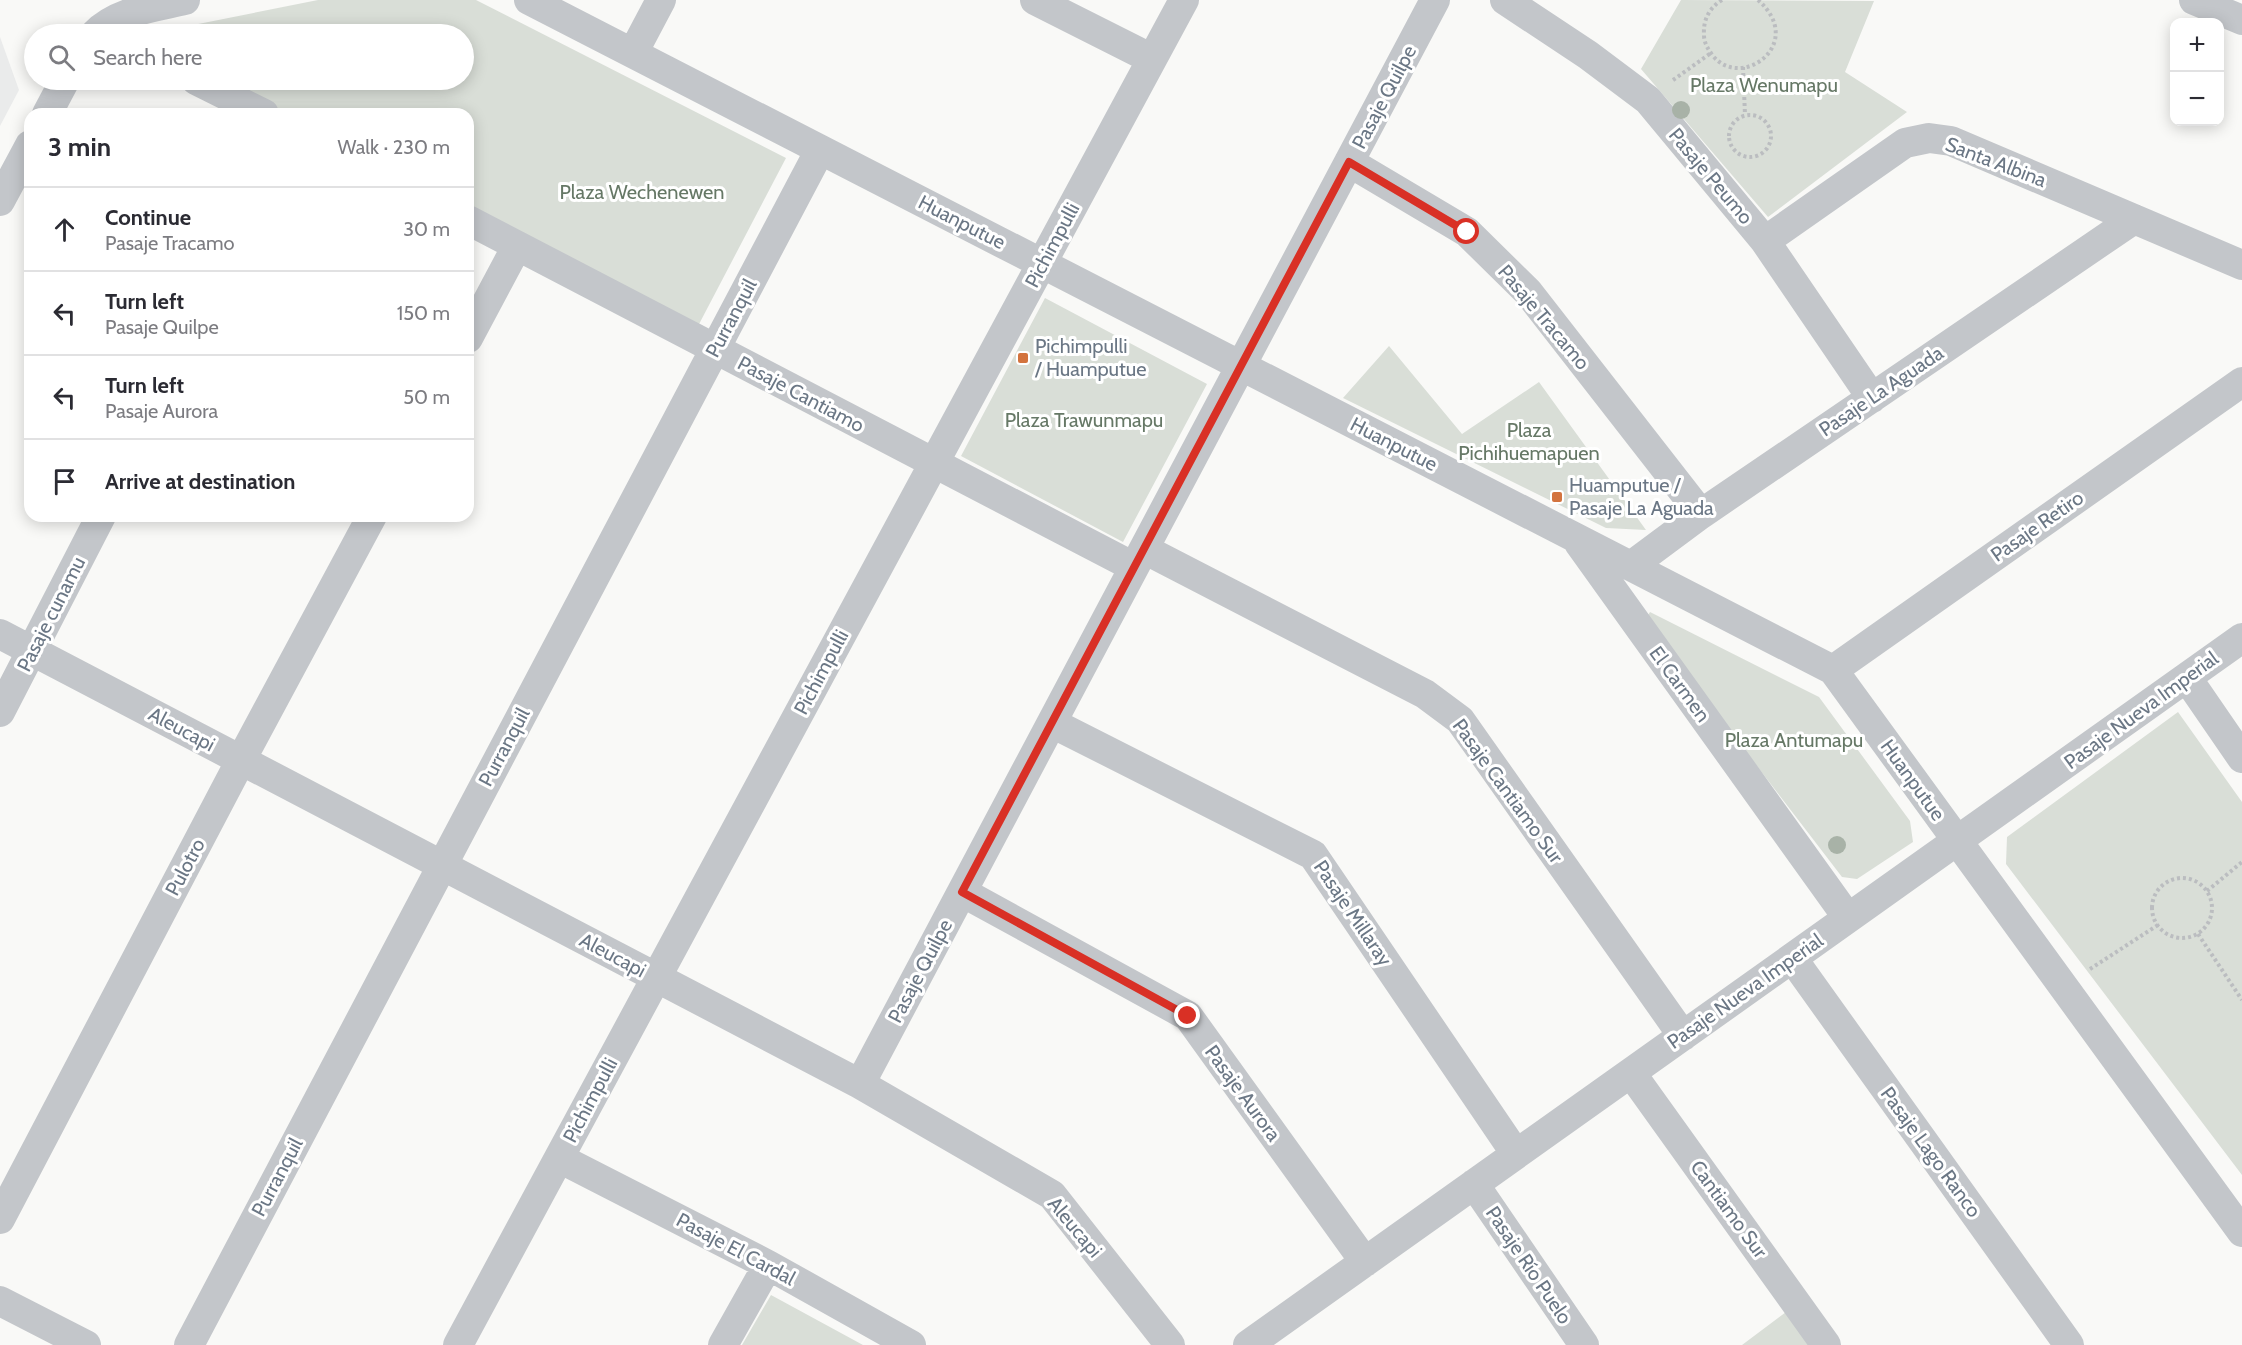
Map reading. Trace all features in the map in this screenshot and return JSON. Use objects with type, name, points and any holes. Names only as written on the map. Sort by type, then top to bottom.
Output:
[{"type":"street","points":[[114,24],[131,12],[185,0]]},
{"type":"street","name":"Huanputue","points":[[529,0],[1833,670],[2242,1232]]},
{"type":"street","points":[[633,53],[661,0]]},
{"type":"street","points":[[1035,0],[1152,59]]},
{"type":"street","name":"Pichimpulli","points":[[458,1345],[1184,0]]},
{"type":"street","name":"Pasaje Quilpe","points":[[860,1084],[1435,0]]},
{"type":"street","name":"Pasaje Peumo","points":[[1505,0],[1588,55],[1648,100],[1765,241],[1872,398]]},
{"type":"street","points":[[2194,0],[2242,20]]},
{"type":"street","points":[[50,108],[60,90]]},
{"type":"street","points":[[216,90],[252,108]]},
{"type":"street","name":"Santa Albina","points":[[1765,241],[1905,143],[1929,138],[1951,141],[2242,265]]},
{"type":"street","name":"Purranquil","points":[[189,1345],[820,150]]},
{"type":"street","points":[[0,201],[24,156]]},
{"type":"street","name":"Pasaje Tracamo","points":[[1349,162],[1467,232],[1528,292],[1701,514]]},
{"type":"street","name":"Pasaje La Aguada","points":[[1631,566],[1701,514],[2134,219]]},
{"type":"street","name":"Pasaje Cantiamo","points":[[474,223],[934,463],[1139,558]]},
{"type":"street","points":[[474,327],[518,246]]},
{"type":"street","name":"Pasaje Retiro","points":[[1833,670],[2242,382]]},
{"type":"street","name":"Pasaje cunamu","points":[[0,712],[98,522]]},
{"type":"street","name":"Pulotro","points":[[0,1219],[369,522]]},
{"type":"street","name":"El Carmen","points":[[1575,538],[1848,918]]},
{"type":"street","name":"Pasaje Cantiamo Sur","points":[[1139,558],[1425,694],[1460,720],[1683,1036]]},
{"type":"street","name":"Aleucapi","points":[[0,634],[860,1084],[1052,1195],[1170,1345]]},
{"type":"street","name":"Pasaje Nueva Imperial","points":[[1248,1345],[2242,638]]},
{"type":"street","points":[[2187,678],[2242,758]]},
{"type":"street","name":"Pasaje Millaray","points":[[1052,723],[1313,855],[1516,1154]]},
{"type":"street","name":"Pasaje Aurora","points":[[962,892],[1188,1016],[1365,1262]]},
{"type":"street","name":"Pasaje Lago Ranco","points":[[1792,958],[2070,1345]]},
{"type":"street","name":"Cantiamo Sur","points":[[1631,1073],[1826,1345]]},
{"type":"street","name":"Pasaje El Cardal","points":[[559,1158],[768,1265],[911,1345]]},
{"type":"street","name":"Pasaje Río Puelo","points":[[1474,1184],[1584,1345]]},
{"type":"street","points":[[723,1345],[768,1265]]},
{"type":"street","points":[[0,1300],[86,1345]]},
{"type":"path","points":[[1722,0],[1714,5],[1707,14],[1704,38],[1715,58],[1725,65],[1743,67],[1760,62],[1769,53],[1774,43],[1776,31],[1774,19],[1768,9],[1758,0]]},
{"type":"path","points":[[1648,100],[1711,53]]},
{"type":"path","points":[[1743,67],[1745,116]]},
{"type":"path","points":[[1752,115],[1765,120],[1771,133],[1769,146],[1759,156],[1745,157],[1738,154],[1730,143],[1730,129],[1738,118],[1745,116],[1752,115]]},
{"type":"path","points":[[2207,891],[2242,861]]},
{"type":"path","points":[[2181,878],[2201,883],[2212,900],[2213,910],[2206,928],[2189,938],[2178,939],[2169,936],[2158,925],[2152,911],[2152,901],[2163,884],[2171,879],[2181,878]]},
{"type":"path","points":[[2063,986],[2158,925]]},
{"type":"path","points":[[2198,934],[2242,1000]]},
{"type":"shaded area","points":[[0,37],[19,90],[0,126]]},
{"type":"green space","name":"Plaza Wechenewen","points":[[318,0],[476,0],[786,158],[697,328],[474,212],[474,108],[273,108],[238,90],[474,90],[474,24],[198,24]]},
{"type":"green space","name":"Plaza Wenumapu","points":[[1681,0],[1874,1],[1845,72],[1907,112],[1768,217],[1641,69]]},
{"type":"green space","name":"Plaza Trawunmapu","points":[[1045,298],[1207,384],[1123,542],[961,456]]},
{"type":"green space","name":"Plaza Pichihuemapuen","points":[[1389,346],[1462,434],[1539,382],[1646,530],[1606,528],[1343,398]]},
{"type":"green space","name":"Plaza Antumapu","points":[[1650,612],[1819,697],[1910,821],[1913,842],[1857,879],[1842,877],[1645,620]]},
{"type":"green space","points":[[2178,712],[2242,802],[2242,1175],[2006,864],[2007,837]]},
{"type":"green space","points":[[771,1295],[863,1345],[742,1345]]},
{"type":"green space","points":[[1790,1309],[1815,1345],[1742,1345]]},
{"type":"place","name":"Pichimpulli / Huamputue","points":[[1023,358]]},
{"type":"place","name":"Huamputue / Pasaje La Aguada","points":[[1557,497]]},
{"type":"route","points":[[1188,1016],[962,892],[1349,162],[1467,232]]}]
